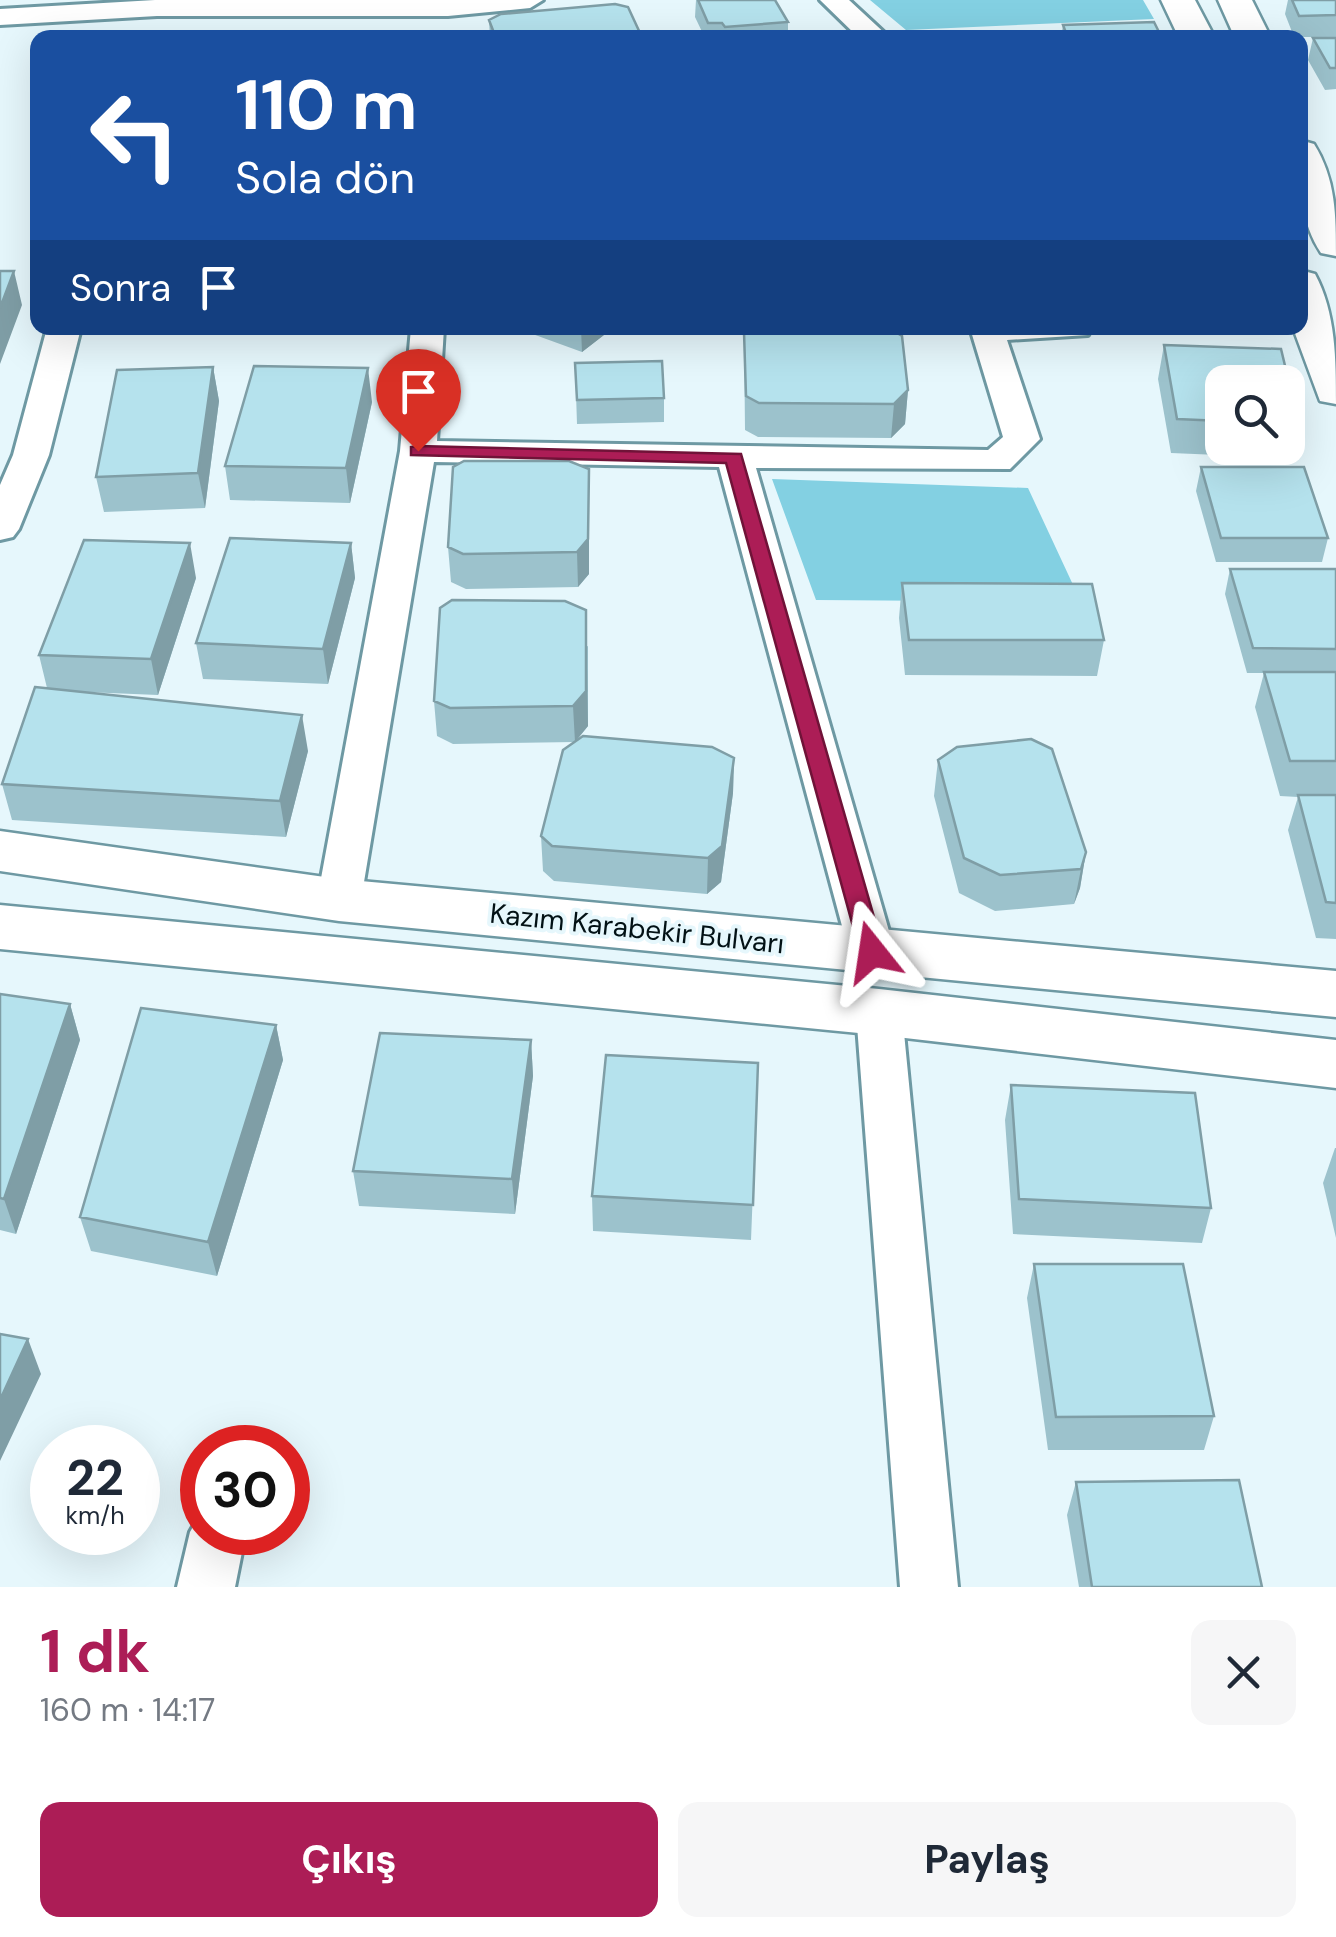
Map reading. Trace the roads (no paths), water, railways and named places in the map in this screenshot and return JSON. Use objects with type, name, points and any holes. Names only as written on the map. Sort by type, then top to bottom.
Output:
[{"type":"main road","points":[[1178,0],[1193,30]]},
{"type":"main road","points":[[1235,0],[1249,30]]},
{"type":"main road","points":[[1308,172],[1336,244]]},
{"type":"main road","points":[[1308,315],[1336,391]]},
{"type":"main road","name":"Kazım Karabekir Bulvarı","points":[[0,851],[339,900],[1336,994]]},
{"type":"main road","points":[[0,927],[879,1012],[1336,1064]]},
{"type":"street","points":[[0,17],[158,4],[448,4],[530,0]]},
{"type":"street","points":[[832,0],[867,30]]},
{"type":"street","points":[[150,30],[158,4]]},
{"type":"street","points":[[447,30],[448,4]]},
{"type":"street","points":[[0,529],[16,454],[61,335]]},
{"type":"street","points":[[339,900],[418,451],[426,335]]},
{"type":"street","points":[[418,451],[997,461],[1022,439],[989,335]]},
{"type":"street","points":[[734,458],[872,952]]},
{"type":"street","points":[[879,1012],[929,1587]]},
{"type":"street","points":[[206,1587],[213,1555]]}]
